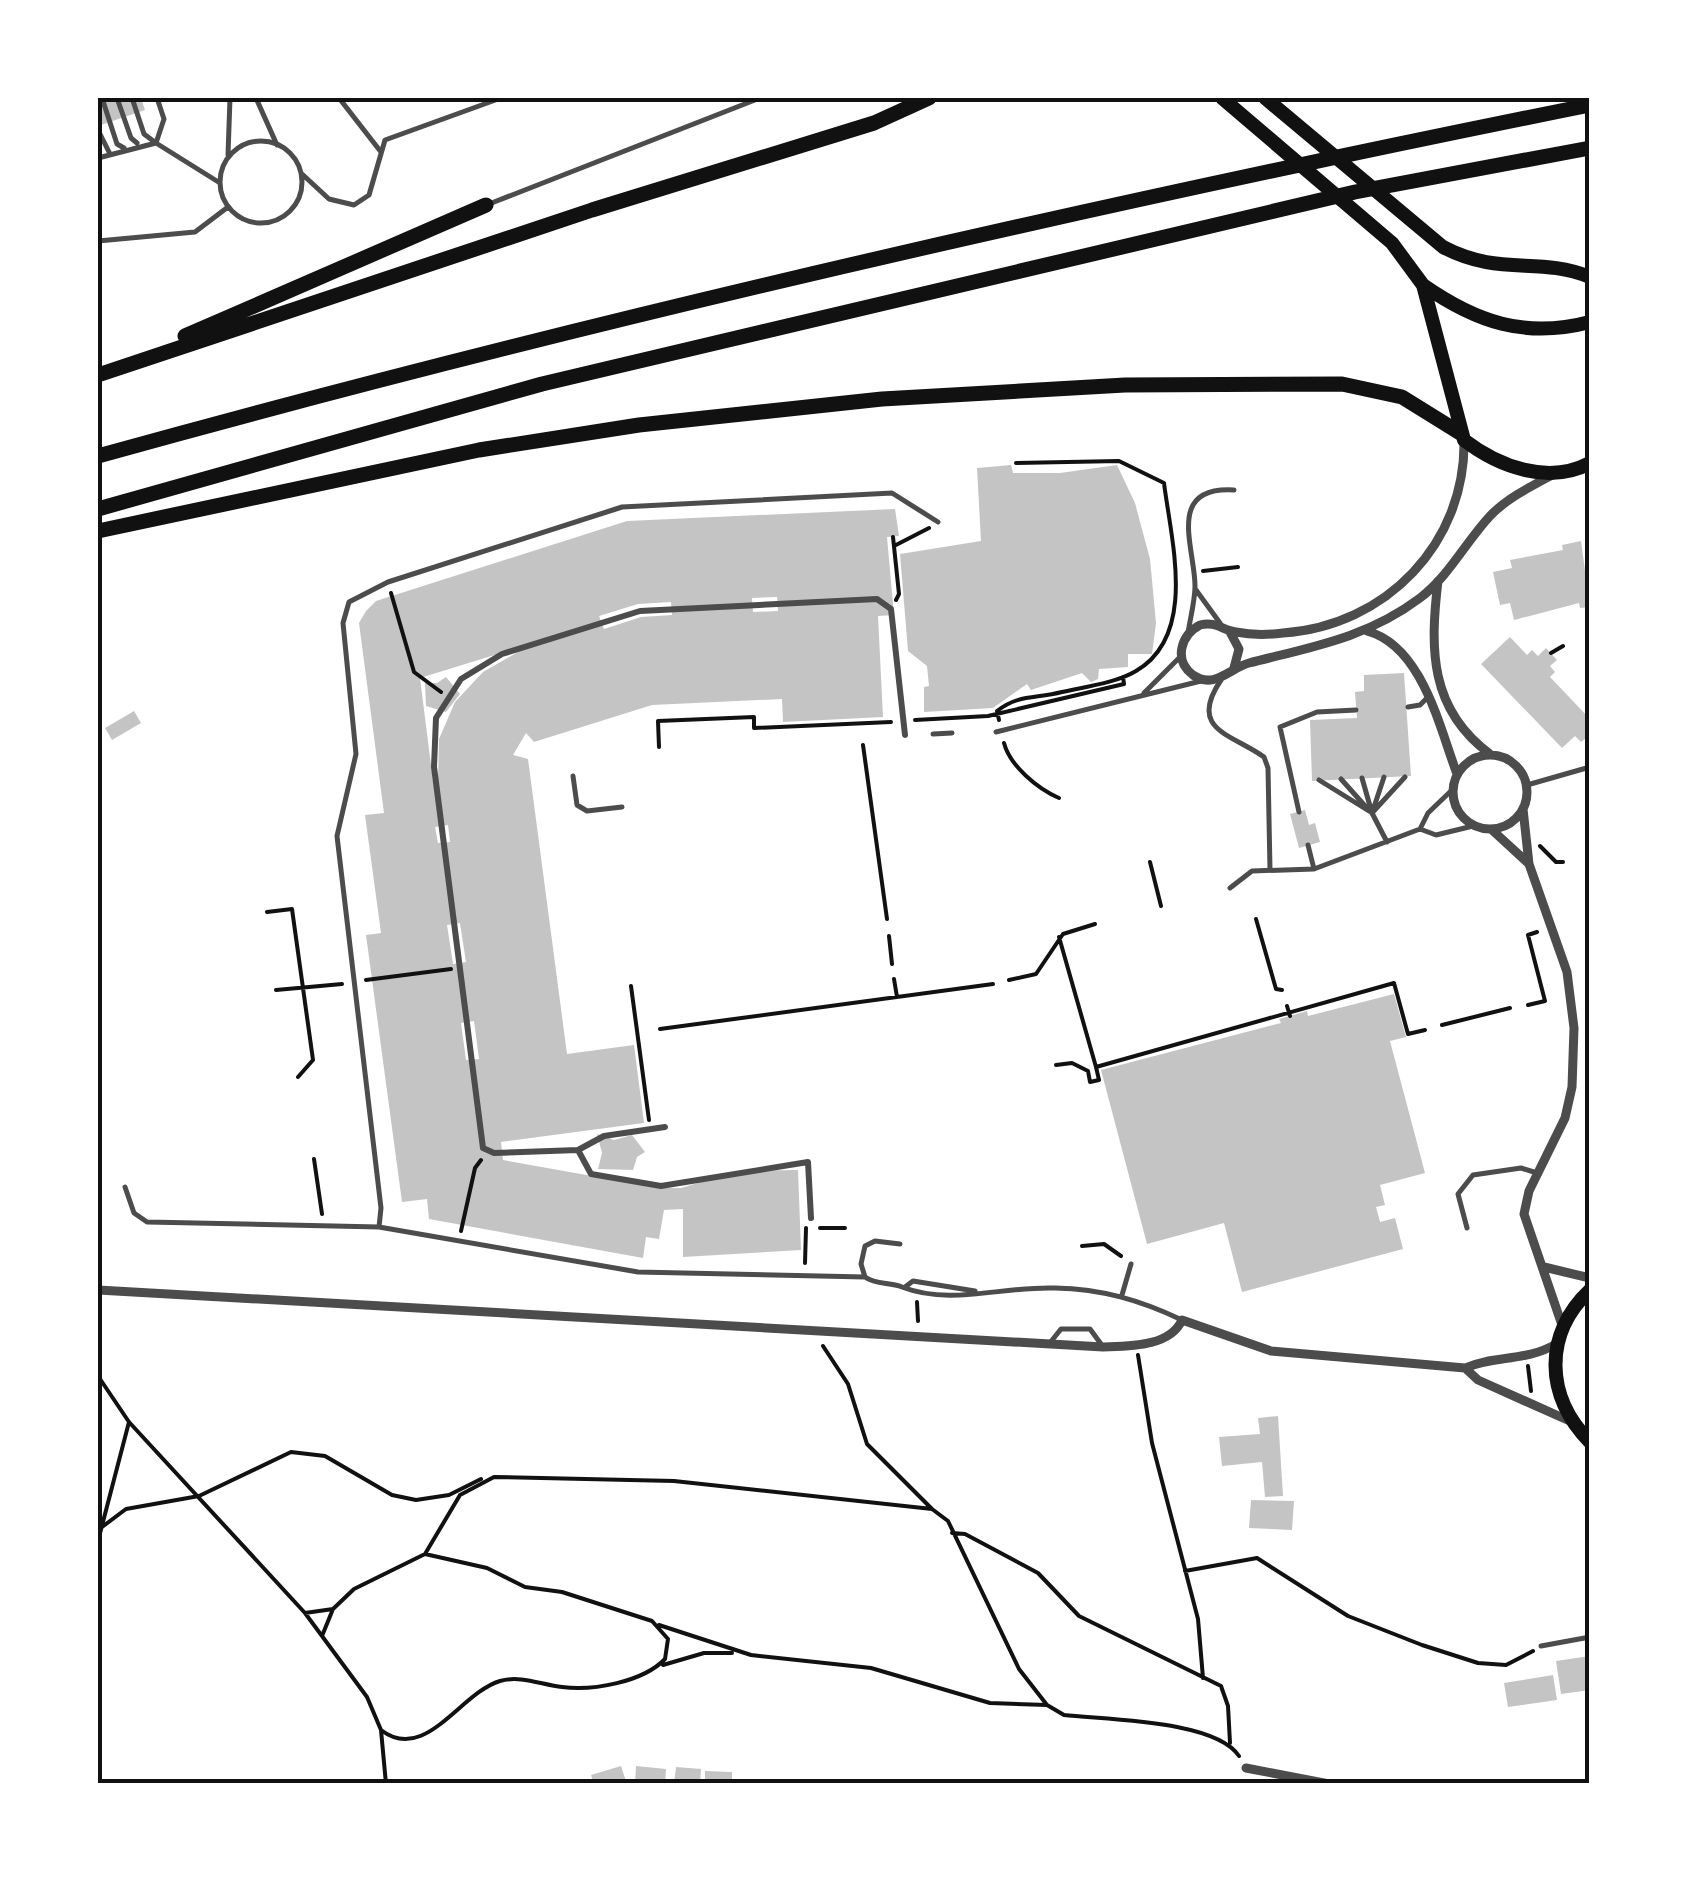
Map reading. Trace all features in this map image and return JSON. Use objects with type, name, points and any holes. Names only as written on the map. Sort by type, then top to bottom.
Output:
[{"type":"highway","points":[[128,363],[874,123],[928,98]]},
{"type":"highway","points":[[98,456],[631,316],[1150,194],[1590,104]]},
{"type":"highway","points":[[98,509],[542,384],[1355,192],[1590,148]]},
{"type":"highway","points":[[98,375],[278,292],[486,205]]},
{"type":"highway","points":[[98,531],[479,450],[678,420],[882,399],[1125,385],[1342,384],[1402,397],[1462,436]]},
{"type":"main road","points":[[1265,98],[1428,234],[1470,261],[1498,268],[1568,270],[1590,277]]},
{"type":"main road","points":[[1228,102],[1392,243],[1424,285],[1460,311],[1510,328],[1540,330],[1590,322]]},
{"type":"main road","points":[[1424,285],[1462,436],[1514,468],[1556,473],[1585,469]]},
{"type":"main road","points":[[1590,1290],[1562,1326],[1556,1344],[1555,1381],[1572,1422],[1590,1442]]},
{"type":"street","points":[[1462,436],[1462,491],[1449,526],[1413,573],[1352,612],[1310,628],[1287,633],[1226,629],[1208,623],[1188,634],[1182,656],[1187,669],[1204,680],[1222,678],[1234,668],[1317,649],[1368,631],[1438,581],[1500,507],[1556,473]]},
{"type":"street","points":[[1438,581],[1433,660],[1460,726],[1490,754],[1513,763],[1526,786],[1523,809],[1529,864],[1568,972],[1574,1028],[1572,1087],[1565,1118],[1526,1202],[1525,1226],[1544,1267],[1562,1326]]},
{"type":"street","points":[[665,1127],[604,1136],[578,1150],[487,1152],[478,1114],[434,767],[436,718],[448,698],[460,679],[502,654],[640,611],[877,598],[890,609],[905,735]]},
{"type":"street","points":[[1226,629],[1238,650],[1234,668]]},
{"type":"street","points":[[1368,631],[1382,635],[1403,652],[1427,698],[1457,774]]},
{"type":"street","points":[[1490,754],[1470,760],[1457,774],[1452,790],[1459,814],[1473,826],[1491,830],[1529,864]]},
{"type":"street","points":[[1491,830],[1509,824],[1523,809]]},
{"type":"street","points":[[578,1150],[591,1174],[661,1186],[808,1162],[811,1218]]},
{"type":"street","points":[[1544,1267],[1590,1278]]},
{"type":"street","points":[[98,1290],[1103,1347],[1136,1345],[1172,1334],[1182,1320],[1271,1351],[1465,1368],[1479,1362],[1514,1361],[1556,1344]]},
{"type":"street","points":[[1465,1368],[1478,1380],[1572,1422]]},
{"type":"street","points":[[1246,1768],[1329,1784]]},
{"type":"lane","points":[[102,98],[117,144],[127,148]]},
{"type":"lane","points":[[116,98],[131,138],[140,144]]},
{"type":"lane","points":[[132,98],[144,134],[220,183]]},
{"type":"lane","points":[[156,98],[164,119],[156,143]]},
{"type":"lane","points":[[230,98],[228,158],[220,183],[228,207],[251,223],[281,219],[294,208],[302,191],[302,174]]},
{"type":"lane","points":[[340,98],[381,152]]},
{"type":"lane","points":[[258,99],[277,145],[294,157],[302,174],[330,199],[354,206],[369,195],[385,140],[501,98]]},
{"type":"lane","points":[[486,205],[760,98]]},
{"type":"lane","points":[[98,130],[103,148],[112,153]]},
{"type":"lane","points":[[98,158],[140,144],[156,143]]},
{"type":"lane","points":[[228,158],[246,144],[277,145]]},
{"type":"lane","points":[[98,241],[195,232],[228,207]]},
{"type":"lane","points":[[1188,634],[1196,590],[1186,534],[1189,514],[1196,501],[1214,491],[1234,490]]},
{"type":"lane","points":[[379,1228],[381,1208],[337,836],[356,754],[344,613],[359,593],[622,507],[892,493],[938,522]]},
{"type":"lane","points":[[1196,590],[1226,629]]},
{"type":"lane","points":[[1142,695],[1182,656]]},
{"type":"lane","points":[[1222,678],[1208,701],[1212,723],[1264,758],[1268,768],[1270,871]]},
{"type":"lane","points":[[998,729],[1204,680]]},
{"type":"lane","points":[[1408,707],[1420,706],[1427,698]]},
{"type":"lane","points":[[1338,719],[1345,710]]},
{"type":"lane","points":[[1298,812],[1278,732],[1290,720],[1356,710]]},
{"type":"lane","points":[[933,734],[952,733]]},
{"type":"lane","points":[[1526,786],[1590,766]]},
{"type":"lane","points":[[573,776],[577,805],[587,811],[622,807]]},
{"type":"lane","points":[[1372,813],[1405,776]]},
{"type":"lane","points":[[1362,778],[1372,813],[1387,842]]},
{"type":"lane","points":[[1372,813],[1384,778]]},
{"type":"lane","points":[[1320,780],[1372,813]]},
{"type":"lane","points":[[1341,780],[1372,813]]},
{"type":"lane","points":[[1230,888],[1252,871],[1314,869],[1420,829],[1428,813],[1452,790]]},
{"type":"lane","points":[[1420,829],[1436,835],[1473,826]]},
{"type":"lane","points":[[1308,845],[1314,869]]},
{"type":"lane","points":[[1467,1228],[1458,1194],[1473,1175],[1521,1168],[1537,1173]]},
{"type":"lane","points":[[125,1187],[134,1213],[148,1222],[379,1228],[638,1272],[865,1278],[928,1296],[960,1298],[978,1292],[1052,1288],[1122,1294],[1182,1320]]},
{"type":"lane","points":[[865,1278],[861,1264],[865,1246],[875,1241],[900,1244]]},
{"type":"lane","points":[[1122,1294],[1131,1264]]},
{"type":"lane","points":[[904,1287],[913,1281],[961,1286],[978,1292]]},
{"type":"lane","points":[[1048,1344],[1061,1329],[1090,1329],[1103,1347]]},
{"type":"lane","points":[[1541,1646],[1590,1638]]},
{"type":"path","points":[[998,729],[997,712],[1014,698],[1057,694],[1123,676],[1152,659],[1174,614],[1175,576],[1164,483],[1119,461],[1016,463]]},
{"type":"path","points":[[894,546],[938,522]]},
{"type":"path","points":[[890,609],[899,594],[893,536]]},
{"type":"path","points":[[1206,570],[1238,567]]},
{"type":"path","points":[[1175,576],[1185,574]]},
{"type":"path","points":[[388,582],[414,672],[448,698]]},
{"type":"path","points":[[1552,654],[1563,646]]},
{"type":"path","points":[[659,747],[658,721],[754,717],[754,728],[861,726],[988,716],[1124,684],[1123,676]]},
{"type":"path","points":[[1004,741],[1007,756],[1041,788],[1059,798]]},
{"type":"path","points":[[863,746],[887,919]]},
{"type":"path","points":[[1535,834],[1537,844],[1556,862],[1562,862]]},
{"type":"path","points":[[1150,862],[1161,906]]},
{"type":"path","points":[[267,912],[292,910],[313,1060],[298,1077]]},
{"type":"path","points":[[1256,919],[1276,990],[1282,990]]},
{"type":"path","points":[[1009,980],[1036,974],[1059,937],[1094,924]]},
{"type":"path","points":[[1528,1005],[1545,1000],[1528,935],[1537,932]]},
{"type":"path","points":[[889,936],[892,964]]},
{"type":"path","points":[[1056,1064],[1072,1064],[1088,1071],[1090,1082],[1099,1080],[1059,937]]},
{"type":"path","points":[[356,982],[460,968]]},
{"type":"path","points":[[894,980],[897,998]]},
{"type":"path","points":[[276,990],[346,983]]},
{"type":"path","points":[[1096,1067],[1394,983],[1408,1034],[1426,1030]]},
{"type":"path","points":[[660,1029],[993,984]]},
{"type":"path","points":[[631,986],[640,1032],[648,1130]]},
{"type":"path","points":[[1442,1025],[1510,1008]]},
{"type":"path","points":[[459,1240],[475,1168],[487,1152]]},
{"type":"path","points":[[314,1159],[322,1224]]},
{"type":"path","points":[[800,1275],[805,1264],[804,1232],[811,1218],[819,1228],[845,1228]]},
{"type":"path","points":[[1082,1246],[1104,1244],[1121,1256]]},
{"type":"path","points":[[917,1302],[917,1336]]},
{"type":"path","points":[[805,1329],[843,1374],[867,1444],[932,1509],[944,1516],[1018,1669],[1046,1705],[1064,1715],[1201,1732],[1230,1743]]},
{"type":"path","points":[[1136,1345],[1152,1443],[1198,1620],[1203,1678]]},
{"type":"path","points":[[1528,1366],[1532,1392]]},
{"type":"path","points":[[98,1376],[129,1422],[305,1613],[367,1697],[381,1730],[386,1784]]},
{"type":"path","points":[[98,1540],[129,1422]]},
{"type":"path","points":[[99,1530],[136,1506],[199,1496],[291,1452],[325,1456],[392,1495],[416,1500],[449,1496],[466,1483],[494,1477],[674,1481],[932,1509]]},
{"type":"path","points":[[322,1636],[333,1609],[368,1579],[425,1554],[460,1495],[494,1477]]},
{"type":"path","points":[[952,1532],[965,1534],[1038,1573],[1079,1616],[1220,1686],[1228,1706],[1230,1743],[1246,1768]]},
{"type":"path","points":[[425,1554],[487,1568],[525,1587],[578,1596],[751,1655]]},
{"type":"path","points":[[1185,1571],[1257,1558],[1348,1616],[1478,1663],[1506,1665],[1541,1646]]},
{"type":"path","points":[[305,1613],[333,1609]]},
{"type":"path","points":[[657,1668],[669,1647],[659,1625]]},
{"type":"path","points":[[381,1730],[396,1739],[424,1736],[484,1688],[499,1682],[588,1687],[704,1653],[871,1668],[990,1703],[1046,1705]]},
{"type":"building","points":[[98,98],[141,98],[145,110],[98,126]]},
{"type":"building","points":[[1011,465],[1013,473],[1060,473],[1117,465],[1135,503],[1150,559],[1156,623],[1152,654],[1128,654],[1128,667],[1099,669],[1098,679],[1091,682],[1082,673],[1031,690],[1027,684],[993,708],[924,712],[924,687],[929,686],[927,666],[908,651],[900,554],[981,541],[977,468]]},
{"type":"building","points":[[895,509],[899,536],[887,537],[894,615],[878,616],[883,717],[783,722],[782,699],[652,705],[534,742],[526,733],[513,755],[528,759],[567,1054],[634,1045],[644,1123],[501,1142],[503,1160],[659,1188],[681,1188],[738,1171],[798,1170],[801,1250],[683,1257],[683,1209],[664,1210],[659,1239],[646,1237],[643,1258],[429,1219],[427,1199],[402,1202],[366,935],[381,933],[365,815],[384,813],[359,623],[376,601],[627,521]],"holes":[[[777,597],[778,611],[753,612],[752,598]],[[671,602],[672,615],[641,617],[604,629],[599,616],[638,604]],[[517,648],[518,652],[483,672],[455,702],[439,739],[438,780],[433,781],[420,678]],[[448,825],[450,842],[438,843],[435,827]],[[460,923],[466,962],[453,964],[447,925]],[[474,1021],[479,1059],[466,1060],[461,1023]]]},
{"type":"building","points":[[1581,541],[1590,607],[1580,608],[1579,603],[1514,620],[1510,603],[1500,605],[1493,572],[1512,568],[1510,560],[1563,550],[1562,545]]},
{"type":"building","points":[[1510,637],[1527,655],[1532,650],[1538,656],[1546,648],[1557,660],[1550,666],[1555,672],[1550,677],[1590,719],[1590,735],[1581,742],[1575,736],[1562,748],[1481,664]]},
{"type":"building","points":[[1404,673],[1411,776],[1312,781],[1310,720],[1357,718],[1355,692],[1364,691],[1364,675]]},
{"type":"building","points":[[446,677],[460,694],[446,712],[426,706],[425,683],[437,683]]},
{"type":"building","points":[[134,711],[141,723],[112,740],[105,728]]},
{"type":"building","points":[[1305,810],[1309,825],[1315,823],[1320,842],[1299,848],[1290,814]]},
{"type":"building","points":[[1394,994],[1406,1037],[1390,1041],[1425,1173],[1380,1185],[1385,1205],[1376,1207],[1380,1222],[1395,1218],[1403,1249],[1242,1292],[1224,1223],[1147,1244],[1101,1070],[1281,1023],[1279,1019],[1307,1011],[1308,1016]]},
{"type":"building","points":[[597,1134],[614,1140],[632,1135],[645,1152],[637,1157],[633,1170],[598,1169],[602,1153]]},
{"type":"building","points":[[1278,1416],[1283,1496],[1265,1497],[1262,1462],[1222,1466],[1219,1437],[1260,1434],[1258,1418]]},
{"type":"building","points":[[1251,1500],[1294,1501],[1292,1530],[1249,1528]]},
{"type":"building","points":[[1590,1656],[1590,1690],[1561,1694],[1556,1661]]},
{"type":"building","points":[[1553,1675],[1557,1700],[1508,1707],[1504,1683]]},
{"type":"building","points":[[621,1766],[627,1784],[594,1784],[591,1775]]},
{"type":"building","points":[[636,1766],[666,1769],[665,1784],[635,1784]]},
{"type":"building","points":[[676,1767],[701,1769],[700,1784],[674,1784]]},
{"type":"building","points":[[705,1771],[732,1772],[732,1784],[705,1784]]}]
